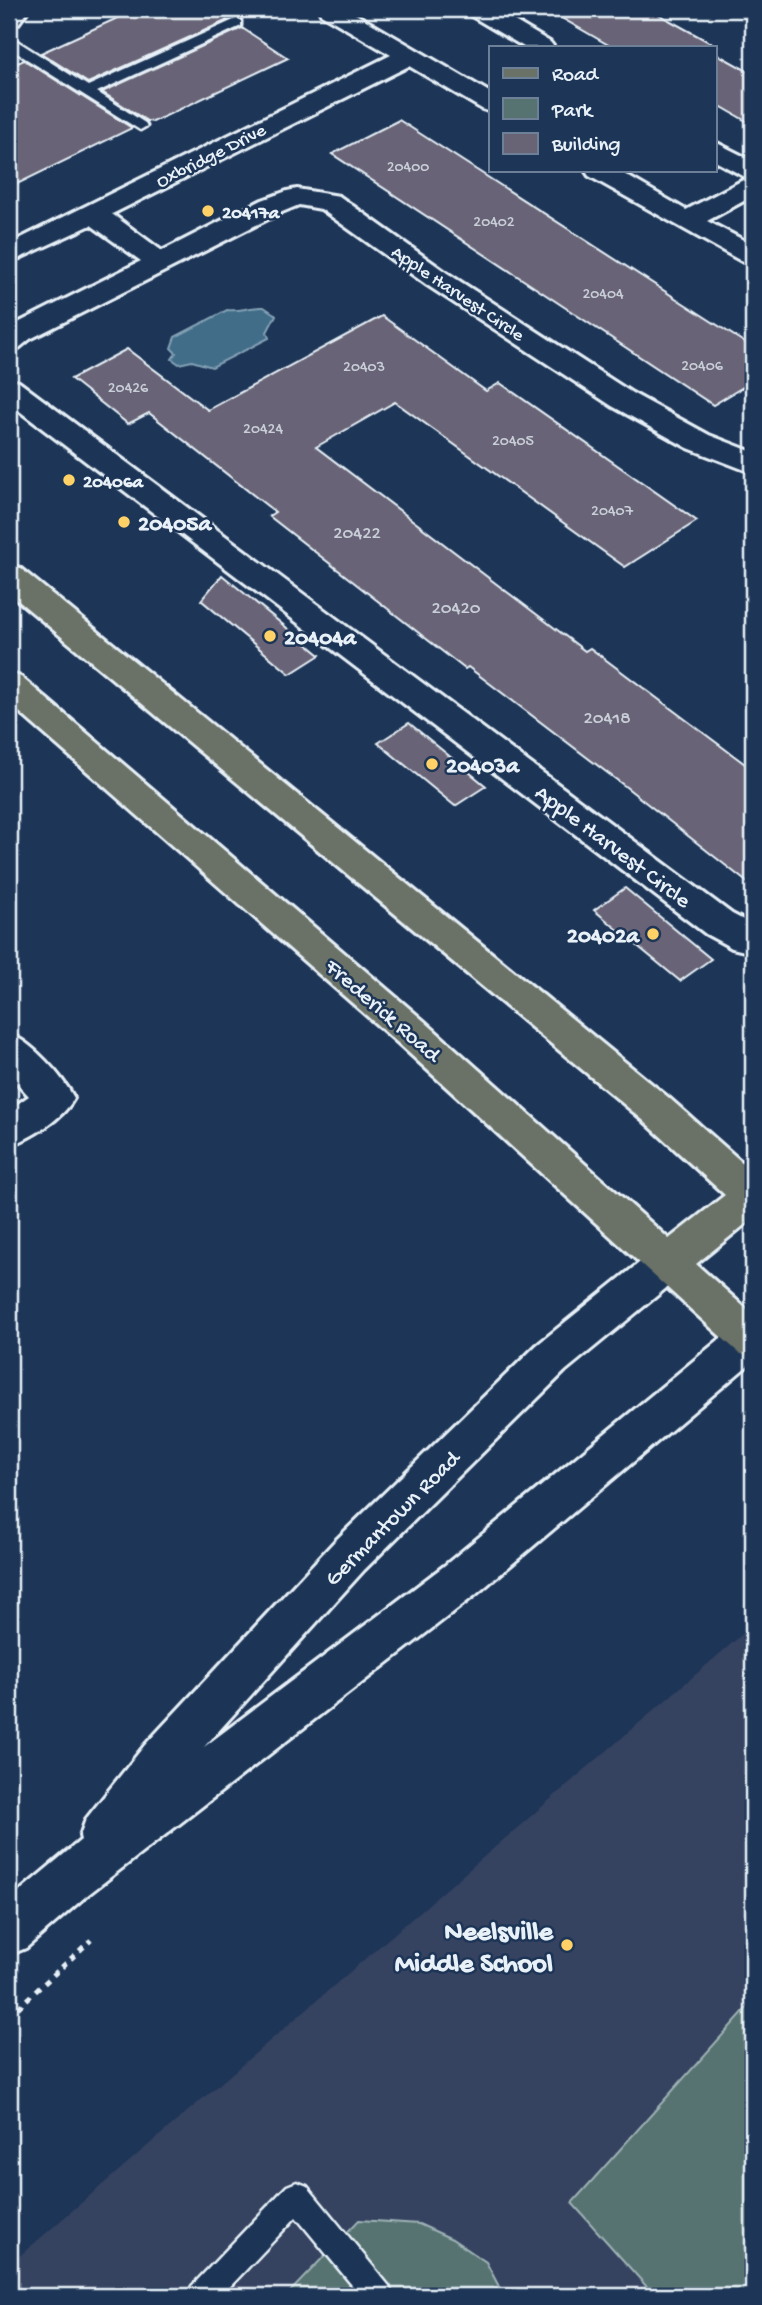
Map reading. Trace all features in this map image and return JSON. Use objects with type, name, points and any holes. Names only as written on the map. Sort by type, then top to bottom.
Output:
[{"type":"main road","points":[[9,576],[645,1100],[753,1196]]},
{"type":"main road","name":"Frederick Road","points":[[9,685],[411,1032],[752,1338]]},
{"type":"main road","name":"Germantown Road","points":[[668,1263],[753,1196]]},
{"type":"street","points":[[9,19],[18,9]]},
{"type":"street","points":[[330,9],[489,103]]},
{"type":"street","points":[[477,9],[539,46]]},
{"type":"street","name":"Oxbridge Drive","points":[[9,255],[411,55]]},
{"type":"street","points":[[716,151],[753,172]]},
{"type":"street","points":[[601,172],[685,221],[753,256]]},
{"type":"street","points":[[685,221],[753,185]]},
{"type":"street","name":"Apple Harvest Circle","points":[[9,342],[20,333],[272,206],[297,197],[329,202],[490,315],[661,424],[753,463]]},
{"type":"street","points":[[92,213],[160,262]]},
{"type":"street","name":"Apple Harvest Circle","points":[[9,390],[708,916],[745,938],[753,939]]},
{"type":"street","points":[[9,1049],[55,1098],[9,1130]]},
{"type":"street","name":"Germantown Road","points":[[69,1879],[161,1761],[349,1556],[551,1358],[668,1263]]},
{"type":"street","name":"Germantown Road","points":[[9,1931],[69,1879],[459,1581],[752,1338]]},
{"type":"lane","points":[[89,91],[236,23]]},
{"type":"lane","points":[[9,42],[140,126]]},
{"type":"lane","points":[[202,2296],[297,2196],[379,2296]]},
{"type":"path","points":[[9,2016],[91,1940]]},
{"type":"shaded area","points":[[264,307],[276,315],[267,332],[269,338],[212,367],[192,361],[179,364],[172,359],[176,353],[171,348],[175,337],[227,310]]},
{"type":"shaded area","name":"Neelsville Middle School","points":[[753,1625],[753,2296],[9,2296],[9,2265]]},
{"type":"green space","points":[[753,2001],[753,2296],[655,2296],[572,2203]]},
{"type":"green space","points":[[359,2220],[419,2224],[452,2239],[486,2262],[504,2296],[286,2296]]},
{"type":"building","points":[[137,9],[211,9],[228,20],[88,83],[41,53]]},
{"type":"building","points":[[546,9],[649,9],[718,47],[716,46],[610,46]]},
{"type":"building","points":[[242,28],[288,58],[153,122],[147,121],[102,92]]},
{"type":"building","points":[[716,54],[753,74],[753,125],[716,104]]},
{"type":"building","points":[[24,60],[132,128],[9,188],[9,67]]},
{"type":"building","points":[[399,120],[753,348],[753,381],[713,405],[332,154]]},
{"type":"building","points":[[382,316],[486,391],[500,383],[697,521],[625,567],[395,402],[316,447],[585,651],[590,648],[753,770],[753,887],[468,667],[465,669],[269,516],[275,512],[149,413],[128,424],[71,379],[127,349],[208,410]]},
{"type":"building","name":"20404a","points":[[222,575],[320,655],[290,674],[201,600]]},
{"type":"building","name":"20403a","points":[[409,723],[486,786],[455,806],[378,743]]},
{"type":"building","name":"20402a","points":[[625,888],[711,959],[680,981],[594,910]]},
{"type":"place","name":"20417a","points":[[208,211]]},
{"type":"place","name":"20406a","points":[[69,480]]},
{"type":"place","name":"20405a","points":[[124,522]]},
{"type":"place","name":"20404a","points":[[270,636]]},
{"type":"place","name":"20403a","points":[[432,764]]},
{"type":"place","name":"20402a","points":[[653,934]]},
{"type":"place","name":"Neelsville Middle School","points":[[567,1945]]}]
